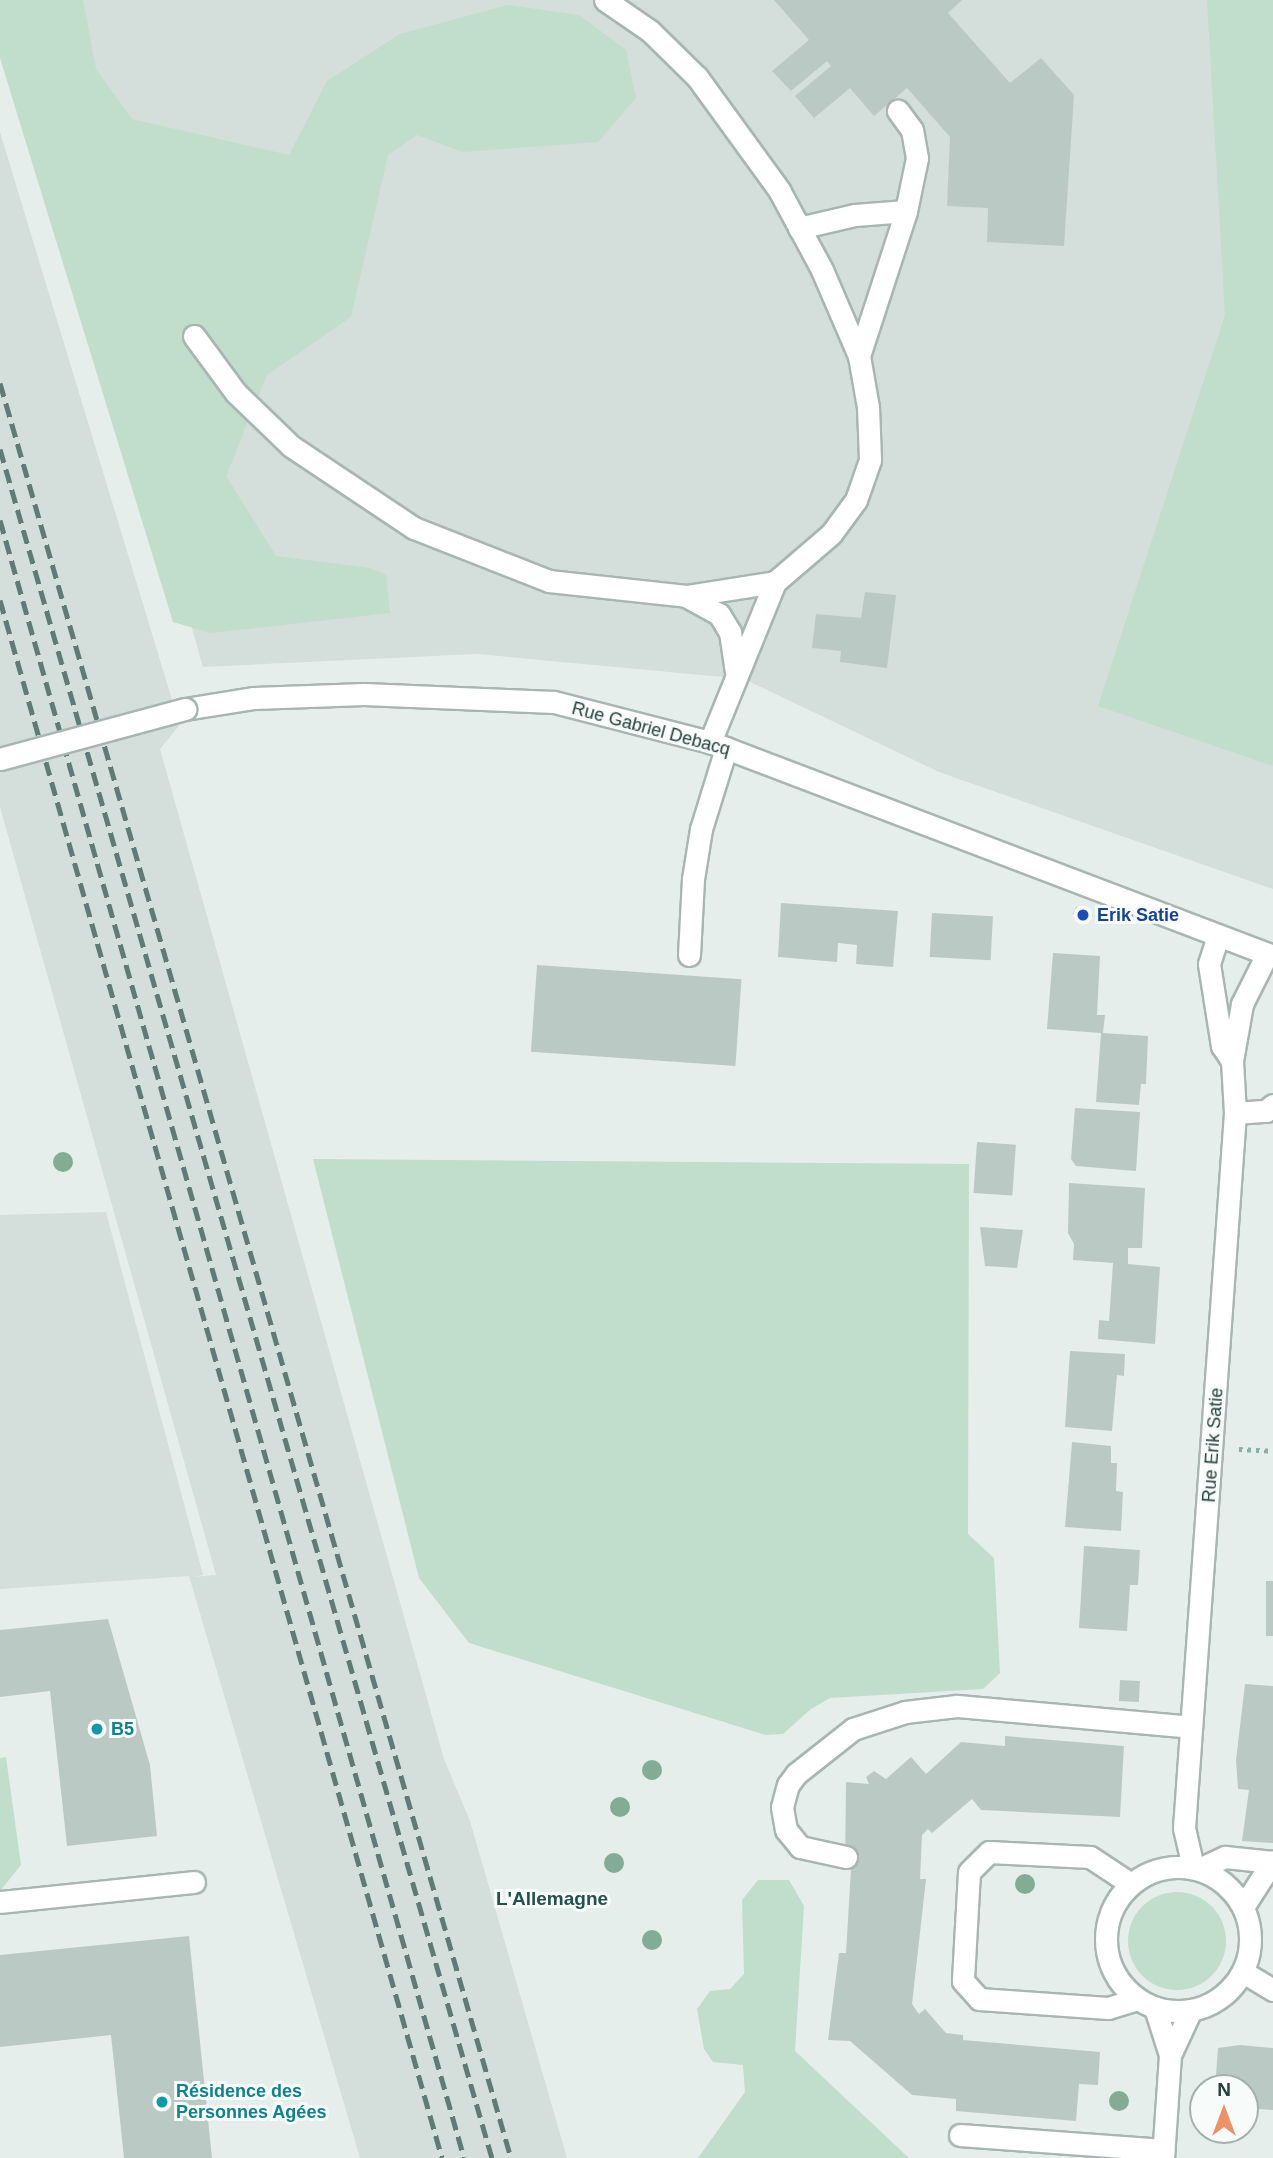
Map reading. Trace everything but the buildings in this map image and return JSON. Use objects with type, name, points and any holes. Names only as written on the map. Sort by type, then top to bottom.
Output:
[{"type":"street","points":[[605,0],[650,31],[697,77],[739,128],[799,228],[859,356],[869,407],[870,460],[856,500],[831,534],[775,582],[736,672],[701,829],[689,956]]},
{"type":"street","points":[[859,356],[906,211],[917,158],[912,130],[898,111]]},
{"type":"street","points":[[799,228],[855,215],[906,211]]},
{"type":"street","points":[[194,336],[236,393],[290,446],[414,528],[549,581],[686,596],[775,582]]},
{"type":"street","points":[[686,596],[719,614],[730,632],[736,672]]},
{"type":"street","name":"Rue Gabriel Debacq","points":[[0,759],[185,709],[254,698],[469,695],[554,702],[718,745],[1270,955]]},
{"type":"street","name":"Rue Erik Satie","points":[[1218,936],[1209,964],[1222,1046],[1232,1061]]},
{"type":"street","name":"Rue Erik Satie","points":[[1167,1867],[1184,1828],[1235,1113],[1232,1061],[1242,1004],[1270,955]]},
{"type":"street","points":[[1235,1113],[1266,1111],[1273,1105]]},
{"type":"street","points":[[846,1857],[800,1846],[786,1829],[782,1808],[788,1785],[796,1774],[853,1729],[905,1712],[957,1706],[1191,1727]]},
{"type":"street","name":"Rue Erik Satie","points":[[1184,1828],[1196,1868]]},
{"type":"street","points":[[1130,1884],[1090,1857],[989,1852],[977,1859],[970,1872],[963,1981],[979,1999],[1108,2008],[1146,2003],[1191,2010],[1222,1997],[1243,1972],[1250,1928],[1243,1907],[1225,1884],[1196,1868]]},
{"type":"street","points":[[1170,2055],[1146,2003],[1121,1984],[1105,1943],[1116,1901],[1130,1884],[1167,1867],[1196,1868],[1225,1857],[1272,1862],[1243,1907]]},
{"type":"street","points":[[0,1902],[194,1882]]},
{"type":"street","points":[[1243,1972],[1273,1990]]},
{"type":"street","points":[[960,2135],[1163,2154],[1170,2055],[1191,2010]]},
{"type":"path","points":[[1238,1449],[1273,1451]]},
{"type":"shaded area","points":[[14,0],[1273,0],[1273,889],[939,772],[744,679],[477,654],[203,667]]},
{"type":"shaded area","points":[[0,132],[173,703],[195,706],[160,749],[444,1759],[470,1821],[567,2158],[360,2158],[189,1576],[0,1589],[0,1215],[106,1212],[203,1575],[193,1577],[216,1575],[0,807]]},
{"type":"green space","points":[[0,0],[83,0],[96,69],[132,119],[289,155],[327,81],[400,34],[508,5],[579,15],[626,50],[636,98],[598,142],[462,152],[417,135],[388,155],[351,317],[267,375],[226,476],[276,556],[370,568],[386,575],[390,613],[211,633],[173,622],[0,58]]},
{"type":"green space","points":[[1207,0],[1273,0],[1273,766],[1098,706],[1225,315]]},
{"type":"green space","points":[[313,1159],[969,1164],[968,1534],[994,1558],[1000,1673],[983,1689],[830,1698],[811,1709],[783,1734],[766,1735],[469,1643],[419,1578]]},
{"type":"green space","points":[[6,1757],[21,1865],[0,1891],[0,1758]]},
{"type":"green space","points":[[758,1880],[789,1880],[804,1906],[795,2051],[909,2158],[698,2158],[745,2092],[743,2065],[713,2062],[704,2049],[697,2009],[710,1991],[730,1989],[744,1974],[742,1900]]},
{"type":"green space","points":[[1177,1892],[1196,1896],[1212,1906],[1222,1922],[1226,1941],[1222,1960],[1212,1976],[1196,1986],[1177,1990],[1158,1986],[1142,1976],[1132,1960],[1128,1941],[1132,1922],[1142,1906],[1158,1896]]},
{"type":"railway","points":[[0,383],[511,2158]]},
{"type":"railway","points":[[0,449],[492,2158]]},
{"type":"railway","points":[[0,520],[464,2158]]},
{"type":"railway","points":[[0,600],[442,2158]]},
{"type":"place","name":"Erik Satie","points":[[1083,915]]},
{"type":"place","name":"B5","points":[[97,1729]]},
{"type":"place","name":"Résidence des Personnes Agées","points":[[162,2102]]},
{"type":"district","name":"L'Allemagne","points":[[552,1899]]}]
